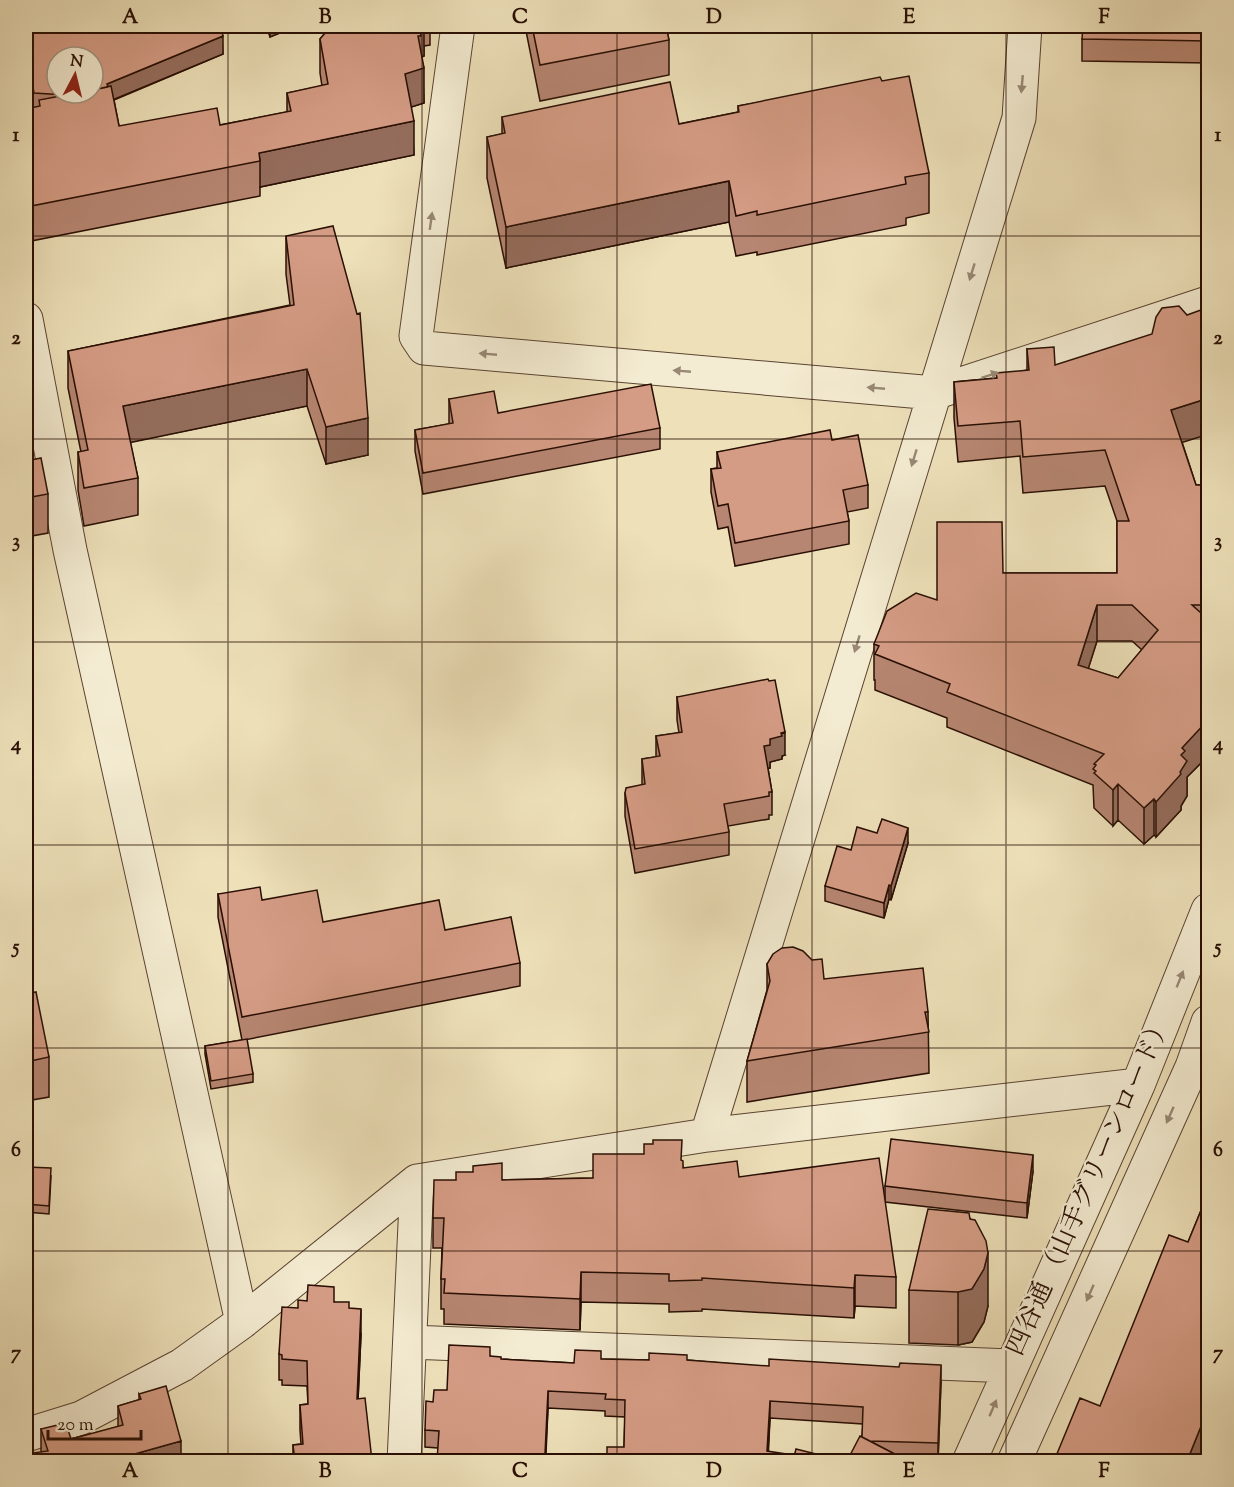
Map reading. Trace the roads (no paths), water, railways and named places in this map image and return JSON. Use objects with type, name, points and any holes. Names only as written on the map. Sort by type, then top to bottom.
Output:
[{"type":"street","points":[[458,26],[416,336],[424,348],[934,393],[1209,303]]},
{"type":"street","points":[[707,1135],[1019,118],[1025,26]]},
{"type":"street","points":[[26,319],[70,550],[242,1322]]},
{"type":"street","name":"四谷通 （山手グリーンロード）","points":[[969,1461],[1138,1085],[1209,910]]},
{"type":"street","points":[[1014,1461],[1200,1066],[1209,1022]]},
{"type":"street","points":[[26,1435],[81,1418],[182,1365],[242,1322],[417,1180],[707,1135],[1138,1085]]},
{"type":"street","points":[[404,1461],[417,1180]]},
{"type":"street","points":[[410,1342],[1011,1366]]}]
